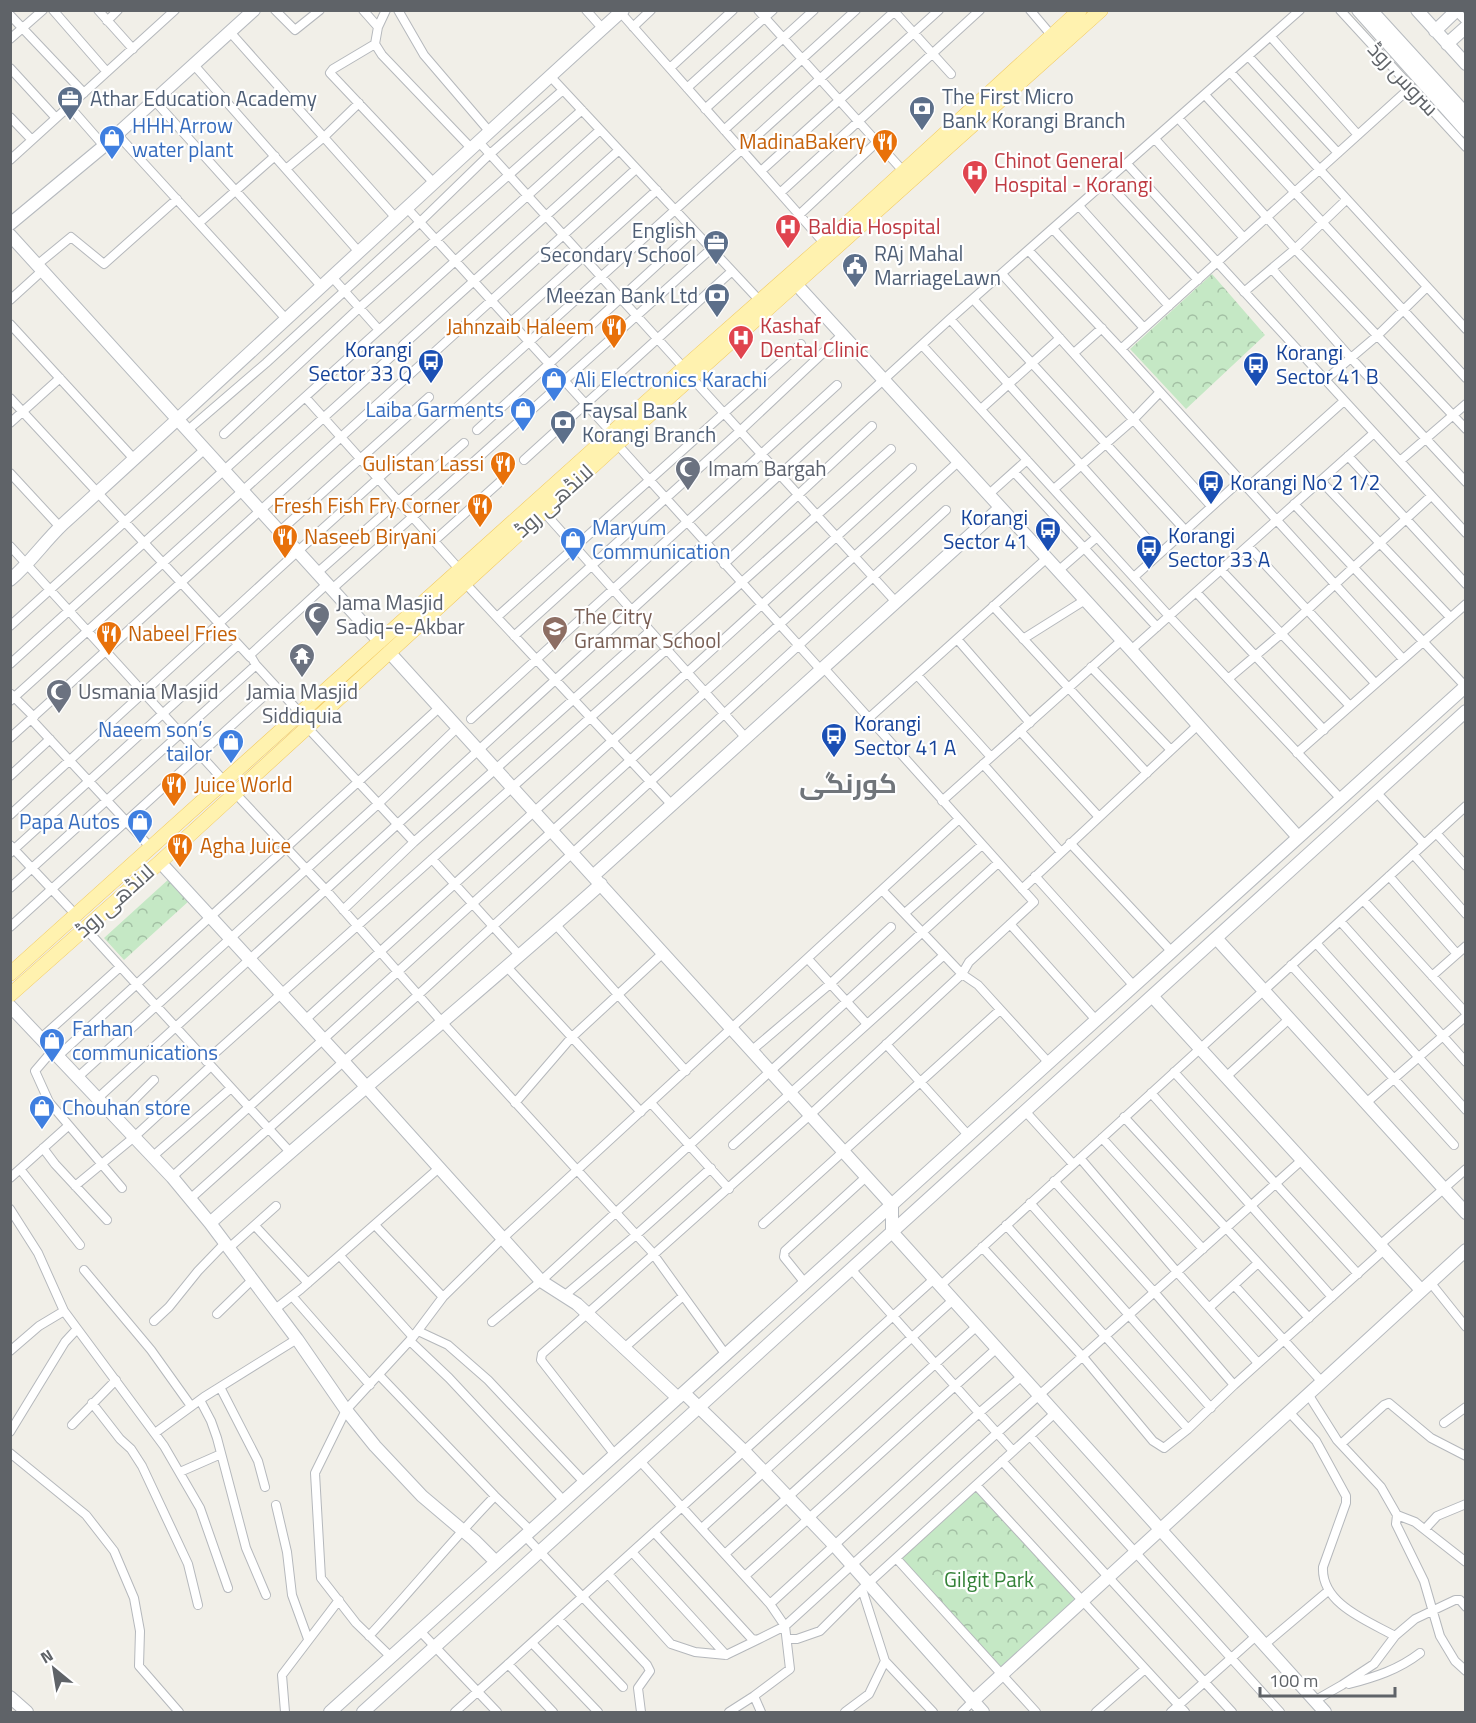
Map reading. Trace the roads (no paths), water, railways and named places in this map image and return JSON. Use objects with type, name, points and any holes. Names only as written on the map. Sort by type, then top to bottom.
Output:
[{"type":"main road","name":"لانڈھی روڈ","points":[[688,372],[759,301],[825,244],[1080,10]]},
{"type":"main road","name":"لانڈھی روڈ","points":[[10,995],[307,727],[385,647],[614,438],[688,372],[796,284],[1101,10]]},
{"type":"main road","name":"لانڈھی روڈ","points":[[463,576],[543,511],[614,438]]},
{"type":"main road","name":"لانڈھی روڈ","points":[[10,974],[301,714],[385,647]]},
{"type":"street","points":[[10,39],[43,10]]},
{"type":"street","points":[[53,10],[107,72]]},
{"type":"street","points":[[98,10],[133,49]]},
{"type":"street","points":[[107,21],[118,10]]},
{"type":"street","points":[[10,160],[175,10]]},
{"type":"street","points":[[275,10],[295,30],[320,10]]},
{"type":"street","points":[[363,10],[378,27]]},
{"type":"street","points":[[386,10],[378,27],[375,44],[382,55],[509,174],[895,601]]},
{"type":"street","points":[[398,10],[424,55],[489,131]]},
{"type":"street","points":[[586,10],[603,29]]},
{"type":"street","points":[[633,27],[651,10]]},
{"type":"street","points":[[670,68],[733,10]]},
{"type":"street","points":[[758,10],[904,172]]},
{"type":"street","points":[[687,88],[773,10]]},
{"type":"street","points":[[705,108],[814,10]]},
{"type":"street","points":[[724,130],[856,10]]},
{"type":"street","points":[[761,171],[939,10]]},
{"type":"street","points":[[780,193],[980,10]]},
{"type":"street","points":[[1030,10],[1052,36]]},
{"type":"street","points":[[98,1098],[950,319],[1300,10]]},
{"type":"street","name":"سروس روڈ","points":[[1340,10],[1466,147]]},
{"type":"street","points":[[1358,10],[1466,130]]},
{"type":"street","points":[[1371,10],[1466,114]]},
{"type":"street","points":[[1417,10],[1466,64]]},
{"type":"street","points":[[10,224],[104,146],[254,11]]},
{"type":"street","points":[[10,815],[894,11],[951,74]]},
{"type":"street","points":[[1435,31],[1456,11],[1466,21]]},
{"type":"street","points":[[10,580],[28,564],[60,527],[179,420],[489,131],[622,12],[825,244]]},
{"type":"street","points":[[10,15],[84,93]]},
{"type":"street","points":[[1447,44],[1466,27]]},
{"type":"street","points":[[230,32],[396,218]]},
{"type":"street","points":[[1271,37],[1358,135]]},
{"type":"street","points":[[375,44],[351,57],[330,73],[434,183]]},
{"type":"street","points":[[1249,57],[1338,153]]},
{"type":"street","points":[[194,65],[359,252]]},
{"type":"street","points":[[10,68],[56,118]]},
{"type":"street","points":[[1230,73],[1466,329]]},
{"type":"street","points":[[550,76],[759,301]]},
{"type":"street","points":[[1121,349],[1411,87]]},
{"type":"street","points":[[188,430],[266,363],[420,222],[490,154],[563,90]]},
{"type":"street","points":[[1205,95],[1466,378]]},
{"type":"street","points":[[154,100],[322,286]]},
{"type":"street","points":[[286,169],[359,103]]},
{"type":"street","points":[[69,106],[104,146]]},
{"type":"street","points":[[224,434],[359,308],[582,110]]},
{"type":"street","points":[[10,117],[32,141]]},
{"type":"street","points":[[1179,118],[1295,249],[1466,429]]},
{"type":"street","points":[[10,664],[600,130]]},
{"type":"street","points":[[117,134],[287,320]]},
{"type":"street","points":[[1155,139],[1244,238]]},
{"type":"street","points":[[799,214],[877,142]]},
{"type":"street","points":[[403,345],[619,150]]},
{"type":"street","points":[[199,223],[275,156]]},
{"type":"street","points":[[1127,165],[1466,533]]},
{"type":"street","points":[[10,738],[636,168]]},
{"type":"street","points":[[1107,182],[1198,280]]},
{"type":"street","points":[[511,322],[657,190]]},
{"type":"street","points":[[10,300],[70,237],[104,264],[177,200]]},
{"type":"street","points":[[1244,292],[1295,249],[1346,200]]},
{"type":"street","points":[[1079,206],[1169,306]]},
{"type":"street","points":[[407,208],[586,404],[650,481],[741,583],[869,718],[1034,902],[969,962],[962,974],[810,1115],[654,1256],[545,1350],[540,1357],[615,1455]]},
{"type":"street","points":[[1053,229],[1144,328]]},
{"type":"street","points":[[477,429],[694,231]]},
{"type":"street","points":[[10,235],[892,1205],[892,1232],[1324,1713]]},
{"type":"street","points":[[253,661],[252,651],[413,517],[711,249]]},
{"type":"street","points":[[1029,250],[1403,659]]},
{"type":"street","points":[[1272,269],[1466,482]]},
{"type":"street","points":[[524,460],[732,272]]},
{"type":"street","points":[[1002,274],[1211,506]]},
{"type":"street","points":[[332,277],[379,330]]},
{"type":"street","points":[[796,284],[1122,640],[1298,837]]},
{"type":"street","points":[[1325,380],[1378,335],[1427,287]]},
{"type":"street","points":[[973,299],[1185,530]]},
{"type":"street","points":[[950,319],[1160,553]]},
{"type":"street","points":[[10,324],[135,460]]},
{"type":"street","points":[[1074,353],[1102,328]]},
{"type":"street","points":[[514,636],[842,335]]},
{"type":"street","points":[[981,409],[1060,338]]},
{"type":"street","points":[[497,617],[801,344]]},
{"type":"street","points":[[922,345],[1169,616],[1341,799]]},
{"type":"street","points":[[151,848],[12,697],[393,354]]},
{"type":"street","points":[[10,423],[60,378]]},
{"type":"street","points":[[471,718],[837,386]]},
{"type":"street","points":[[1054,489],[1133,420],[1160,392]]},
{"type":"street","points":[[305,397],[434,541],[514,636],[672,805]]},
{"type":"street","points":[[280,531],[429,397]]},
{"type":"street","points":[[10,398],[301,714]]},
{"type":"street","points":[[1247,488],[1344,401]]},
{"type":"street","points":[[1400,461],[1466,404]]},
{"type":"street","points":[[724,564],[872,426]]},
{"type":"street","points":[[1131,650],[1374,433]]},
{"type":"street","points":[[317,573],[464,443]]},
{"type":"street","points":[[10,626],[205,449]]},
{"type":"street","points":[[75,1186],[134,1138],[281,994],[891,449]]},
{"type":"street","points":[[1348,456],[1466,584]]},
{"type":"street","points":[[988,495],[1027,460]]},
{"type":"street","points":[[172,1177],[958,462]]},
{"type":"street","points":[[305,1020],[912,468]]},
{"type":"street","points":[[1014,472],[1157,627]]},
{"type":"street","points":[[10,473],[60,527]]},
{"type":"street","points":[[434,541],[502,480]]},
{"type":"street","points":[[1134,577],[1240,480]]},
{"type":"street","points":[[1321,481],[1450,617]]},
{"type":"street","points":[[1228,679],[1281,634],[1431,496]]},
{"type":"street","points":[[331,1712],[1465,686],[1294,504]]},
{"type":"street","points":[[210,1223],[366,1086],[556,925],[672,805],[1000,508]]},
{"type":"street","points":[[190,1199],[418,995],[946,510]]},
{"type":"street","points":[[543,511],[746,738]]},
{"type":"street","points":[[1058,571],[1097,537]]},
{"type":"street","points":[[10,546],[225,782]]},
{"type":"street","points":[[1248,546],[1375,683]]},
{"type":"street","points":[[869,718],[1047,558]]},
{"type":"street","points":[[1221,570],[1350,706]]},
{"type":"street","points":[[1196,592],[1324,730]]},
{"type":"street","points":[[1023,639],[1084,600]]},
{"type":"street","points":[[1297,753],[1466,604]]},
{"type":"street","points":[[993,606],[1146,772]]},
{"type":"street","points":[[344,910],[414,842],[650,631]]},
{"type":"street","points":[[957,639],[1030,723]]},
{"type":"street","points":[[942,801],[1122,640]]},
{"type":"street","points":[[76,915],[12,849],[89,782],[238,645]]},
{"type":"street","points":[[10,888],[181,733],[253,661]]},
{"type":"street","points":[[1091,667],[1171,750]]},
{"type":"street","points":[[917,675],[992,757]]},
{"type":"street","points":[[10,927],[275,686]]},
{"type":"street","points":[[122,1188],[48,1102],[35,1071],[136,985],[440,707]]},
{"type":"street","points":[[363,1713],[1465,712]]},
{"type":"street","points":[[1022,889],[1198,725]]},
{"type":"street","points":[[307,727],[414,842]]},
{"type":"street","points":[[78,1077],[229,937],[378,804],[458,727]]},
{"type":"street","points":[[1020,731],[1099,817]]},
{"type":"street","points":[[10,776],[50,740]]},
{"type":"street","points":[[983,764],[1061,852]]},
{"type":"street","points":[[1376,792],[1424,844]]},
{"type":"street","points":[[235,793],[306,868],[654,1256],[726,1355]]},
{"type":"street","points":[[455,1713],[893,1317],[1006,1226],[1436,833],[1464,811]]},
{"type":"street","points":[[391,1658],[369,1636],[321,1578],[315,1473],[346,1410],[380,1376],[443,1297],[502,1239],[959,819]]},
{"type":"street","points":[[1436,833],[1466,866]]},
{"type":"street","points":[[1070,843],[1172,952]]},
{"type":"street","points":[[905,913],[982,845]]},
{"type":"street","points":[[1413,854],[1466,914]]},
{"type":"street","points":[[432,859],[520,956]]},
{"type":"street","points":[[160,862],[541,1281],[577,1304],[623,1349],[699,1408],[744,1451],[835,1546],[852,1565],[865,1586],[983,1713]]},
{"type":"street","points":[[492,1322],[541,1281],[998,863]]},
{"type":"street","points":[[1035,876],[1134,986]]},
{"type":"street","points":[[1389,876],[1457,954]]},
{"type":"street","points":[[882,890],[962,974],[978,985],[1048,1063]]},
{"type":"street","points":[[1363,900],[1466,1015],[1366,1104]]},
{"type":"street","points":[[1340,921],[1466,1062]]},
{"type":"street","points":[[1010,924],[1096,1020]]},
{"type":"street","points":[[556,925],[686,1071]]},
{"type":"street","points":[[751,1051],[830,984],[891,927]]},
{"type":"street","points":[[85,928],[290,1152]]},
{"type":"street","points":[[1216,938],[1466,1213]]},
{"type":"street","points":[[1316,943],[1466,1110]]},
{"type":"street","points":[[1432,976],[1466,946]]},
{"type":"street","points":[[515,1103],[571,1038],[663,953]]},
{"type":"street","points":[[733,1145],[944,955]]},
{"type":"street","points":[[808,959],[867,1024]]},
{"type":"street","points":[[1291,965],[1454,1145]]},
{"type":"street","points":[[40,1038],[120,967]]},
{"type":"street","points":[[507,967],[640,1112]]},
{"type":"street","points":[[1152,996],[1383,1247],[1466,1327]]},
{"type":"street","points":[[10,1006],[172,1177],[210,1223],[297,1339],[346,1410],[422,1496],[496,1562]]},
{"type":"street","points":[[763,1224],[1000,1010]]},
{"type":"street","points":[[1227,1076],[1289,1019]]},
{"type":"street","points":[[886,1044],[968,1135]]},
{"type":"street","points":[[1174,1072],[1358,1274]]},
{"type":"street","points":[[116,1118],[154,1080]]},
{"type":"street","points":[[152,1157],[231,1088]]},
{"type":"street","points":[[1151,1093],[1332,1297]]},
{"type":"street","points":[[651,1103],[729,1189]]},
{"type":"street","points":[[1025,1111],[1077,1161],[1258,1363]]},
{"type":"street","points":[[1124,1118],[1309,1318]]},
{"type":"street","points":[[10,1178],[68,1126]]},
{"type":"street","points":[[1102,1138],[1203,1249]]},
{"type":"street","points":[[43,1148],[107,1220]]},
{"type":"street","points":[[608,1574],[671,1644],[695,1652],[726,1655],[785,1626],[1303,1159]]},
{"type":"street","points":[[274,1310],[340,1256],[439,1168]]},
{"type":"street","points":[[564,1296],[636,1236],[711,1168]]},
{"type":"street","points":[[20,1169],[80,1245]]},
{"type":"street","points":[[982,1247],[1083,1357],[1158,1446],[1164,1448],[1188,1429],[1358,1274],[1383,1247],[1466,1169]]},
{"type":"street","points":[[805,1283],[784,1257],[784,1251],[866,1177]]},
{"type":"street","points":[[1054,1181],[1234,1385]]},
{"type":"street","points":[[1030,1203],[1210,1408]]},
{"type":"street","points":[[154,1321],[169,1307],[198,1271],[255,1226],[276,1206]]},
{"type":"street","points":[[10,1209],[38,1254],[64,1311],[155,1433],[180,1472],[200,1508],[228,1588]]},
{"type":"street","points":[[375,1225],[443,1297]]},
{"type":"street","points":[[255,1226],[308,1283]]},
{"type":"street","points":[[1006,1226],[1188,1429]]},
{"type":"street","points":[[962,1713],[1466,1250]]},
{"type":"street","points":[[340,1256],[414,1336],[449,1378],[564,1501]]},
{"type":"street","points":[[1210,1307],[1258,1263]]},
{"type":"street","points":[[851,1269],[1013,1451]]},
{"type":"street","points":[[84,1270],[151,1350],[191,1406]]},
{"type":"street","points":[[217,1314],[252,1280]]},
{"type":"street","points":[[1234,1285],[1322,1382]]},
{"type":"street","points":[[292,1296],[370,1385]]},
{"type":"street","points":[[623,1349],[683,1296]]},
{"type":"street","points":[[702,1528],[953,1300]]},
{"type":"street","points":[[10,1351],[39,1326],[64,1311]]},
{"type":"street","points":[[725,1554],[977,1326]]},
{"type":"street","points":[[10,1432],[65,1342],[77,1329]]},
{"type":"street","points":[[414,1336],[448,1345],[488,1380],[584,1482]]},
{"type":"street","points":[[155,1433],[200,1400],[297,1339]]},
{"type":"street","points":[[745,1576],[997,1348]]},
{"type":"street","points":[[380,1376],[495,1496],[528,1533],[540,1552],[650,1671],[638,1688],[641,1713]]},
{"type":"street","points":[[770,1604],[1022,1376]]},
{"type":"street","points":[[72,1425],[116,1380]]},
{"type":"street","points":[[220,1387],[258,1461],[265,1488]]},
{"type":"street","points":[[1308,1394],[1341,1444],[1381,1487],[1397,1515],[1396,1524],[1424,1581],[1440,1636],[1455,1661],[1466,1671]]},
{"type":"street","points":[[200,1400],[211,1421],[246,1548],[266,1595]]},
{"type":"street","points":[[92,1403],[120,1439],[131,1449],[142,1467],[188,1564],[198,1605]]},
{"type":"street","points":[[1341,1444],[1389,1403],[1431,1438],[1466,1456]]},
{"type":"street","points":[[1444,1423],[1464,1409]]},
{"type":"street","points":[[1289,1412],[1316,1441],[1346,1496],[1340,1522],[1323,1567],[1322,1577],[1328,1592],[1345,1607],[1395,1636]]},
{"type":"street","points":[[786,1639],[797,1639],[820,1631],[865,1586],[1055,1413]]},
{"type":"street","points":[[1030,1436],[1280,1713]]},
{"type":"street","points":[[10,1453],[86,1515],[114,1551],[134,1598],[140,1631],[139,1666],[179,1713]]},
{"type":"street","points":[[180,1472],[221,1454]]},
{"type":"street","points":[[640,1461],[770,1604],[785,1626],[790,1669],[729,1713]]},
{"type":"street","points":[[1002,1461],[1232,1713]]},
{"type":"street","points":[[976,1485],[1182,1709]]},
{"type":"street","points":[[369,1636],[495,1496]]},
{"type":"street","points":[[1425,1528],[1437,1516],[1466,1504]]},
{"type":"street","points":[[276,1505],[287,1552],[292,1595],[308,1639]]},
{"type":"street","points":[[1397,1515],[1415,1521],[1466,1562]]},
{"type":"street","points":[[654,1532],[752,1639],[758,1640]]},
{"type":"street","points":[[632,1552],[726,1655]]},
{"type":"street","points":[[896,1558],[1036,1713]]},
{"type":"street","points":[[865,1586],[885,1661],[933,1713]]},
{"type":"street","points":[[1171,1713],[1182,1709],[1205,1682],[1231,1658],[1260,1641],[1328,1592]]},
{"type":"street","points":[[285,1713],[282,1675],[339,1600]]},
{"type":"street","points":[[1314,1701],[1374,1664],[1395,1636],[1414,1619],[1458,1600],[1466,1606]]},
{"type":"street","points":[[558,1619],[623,1687]]},
{"type":"street","points":[[420,1631],[497,1713]]},
{"type":"street","points":[[532,1643],[598,1713]]},
{"type":"street","points":[[1342,1685],[1380,1676],[1405,1665],[1420,1653]]},
{"type":"street","points":[[845,1713],[869,1694],[885,1661]]},
{"type":"street","points":[[508,1664],[553,1713]]},
{"type":"street","points":[[1096,1713],[1145,1669]]},
{"type":"street","points":[[754,1696],[761,1713]]},
{"type":"street","points":[[10,1697],[27,1713]]},
{"type":"place","name":"Athar Education Academy","points":[[70,122]]},
{"type":"place","name":"The First Micro Bank Korangi Branch","points":[[922,132]]},
{"type":"place","name":"HHH Arrow water plant","points":[[112,161]]},
{"type":"place","name":"MadinaBakery","points":[[885,165]]},
{"type":"place","name":"Chinot General Hospital - Korangi","points":[[975,196]]},
{"type":"place","name":"Baldia Hospital","points":[[788,250]]},
{"type":"place","name":"English Secondary School","points":[[716,266]]},
{"type":"place","name":"RAj Mahal MarriageLawn","points":[[855,289]]},
{"type":"place","name":"Meezan Bank Ltd","points":[[717,319]]},
{"type":"place","name":"Jahnzaib Haleem","points":[[614,350]]},
{"type":"place","name":"Kashaf Dental Clinic","points":[[741,361]]},
{"type":"place","name":"Korangi Sector 33 Q","points":[[431,385]]},
{"type":"place","name":"Korangi Sector 41 B","points":[[1256,388]]},
{"type":"place","name":"Ali Electronics Karachi","points":[[554,403]]},
{"type":"place","name":"Laiba Garments","points":[[523,433]]},
{"type":"place","name":"Faysal Bank Korangi Branch","points":[[563,446]]},
{"type":"place","name":"Gulistan Lassi","points":[[503,487]]},
{"type":"place","name":"Imam Bargah","points":[[688,492]]},
{"type":"place","name":"Korangi No 2 1/2","points":[[1211,506]]},
{"type":"place","name":"Fresh Fish Fry Corner","points":[[480,529]]},
{"type":"place","name":"Korangi Sector 41","points":[[1048,553]]},
{"type":"place","name":"Naseeb Biryani","points":[[285,560]]},
{"type":"place","name":"Maryum Communication","points":[[573,563]]},
{"type":"place","name":"Korangi Sector 33 A","points":[[1149,571]]},
{"type":"place","name":"Jama Masjid Sadiq-e-Akbar","points":[[317,638]]},
{"type":"place","name":"The Citry Grammar School","points":[[555,652]]},
{"type":"place","name":"Nabeel Fries","points":[[109,657]]},
{"type":"place","name":"Jamia Masjid Siddiquia","points":[[302,679]]},
{"type":"place","name":"Usmania Masjid","points":[[59,715]]},
{"type":"place","name":"Korangi Sector 41 A","points":[[834,759]]},
{"type":"place","name":"Naeem son’s tailor","points":[[231,765]]},
{"type":"place","name":"Juice World","points":[[174,808]]},
{"type":"place","name":"Papa Autos","points":[[140,845]]},
{"type":"place","name":"Agha Juice","points":[[180,869]]},
{"type":"place","name":"Farhan communications","points":[[52,1064]]},
{"type":"place","name":"Chouhan store","points":[[42,1131]]},
{"type":"district","name":"کورنگی","points":[[848,784]]},
{"type":"park label","name":"Gilgit Park","points":[[989,1580]]}]
